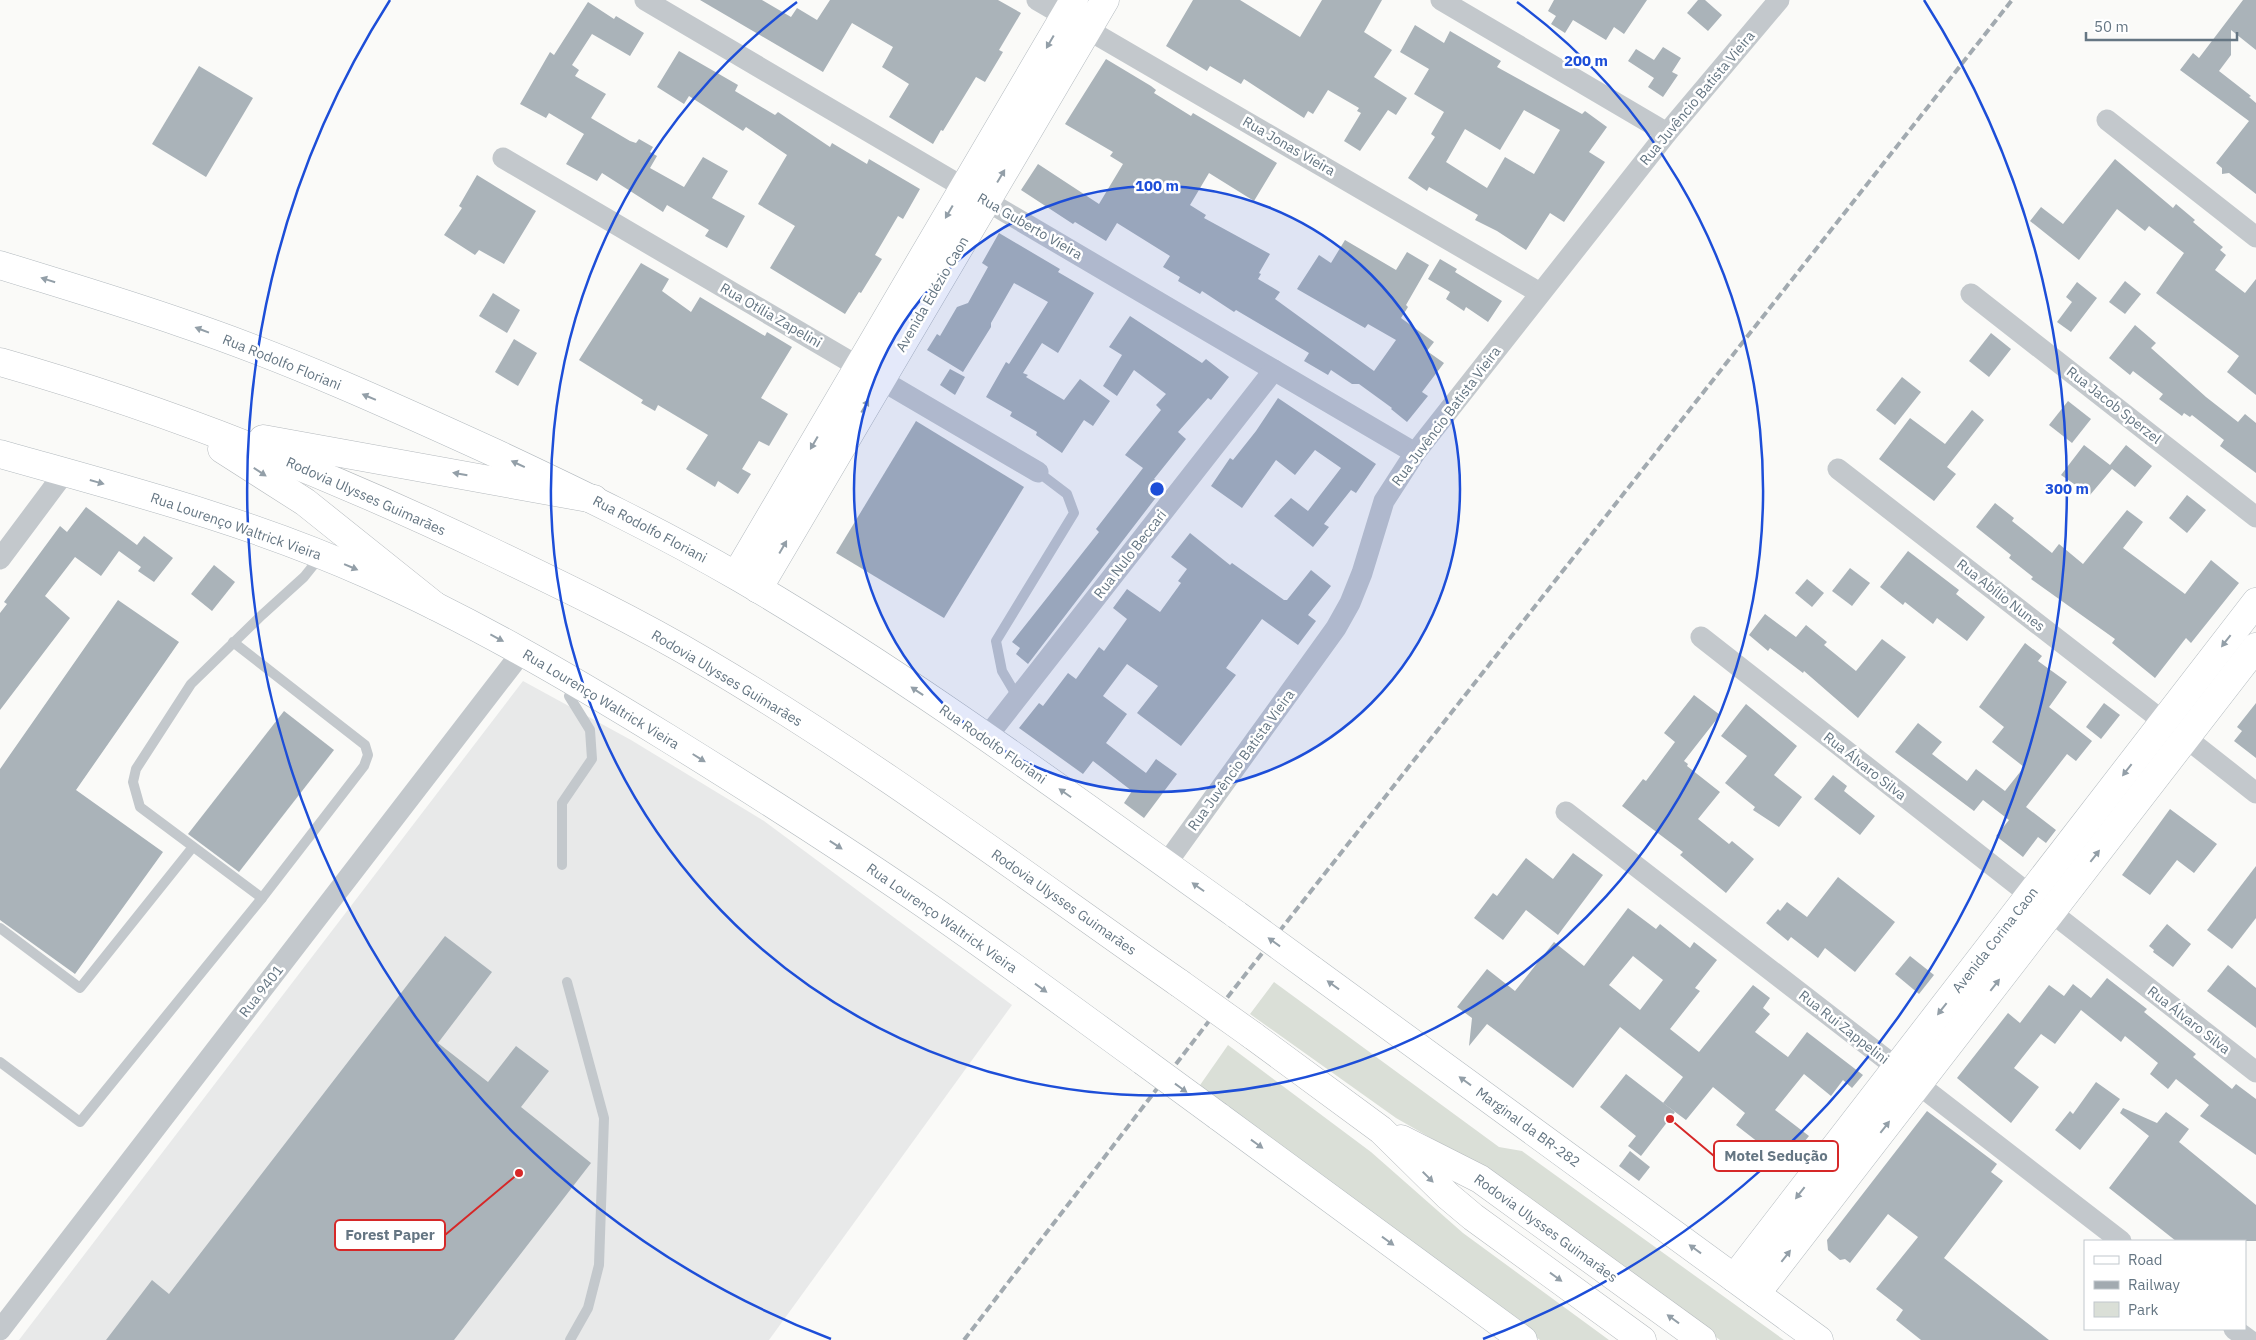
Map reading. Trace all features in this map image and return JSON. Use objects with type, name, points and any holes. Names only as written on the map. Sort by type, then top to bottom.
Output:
[{"type":"main road","name":"Avenida Edézio Caon","points":[[747,582],[975,194],[1076,15],[1105,0]]},
{"type":"main road","name":"Rua Rodolfo Floriani","points":[[0,265],[184,323],[296,366],[434,425],[594,499],[747,582],[873,662],[986,738],[1237,915]]},
{"type":"main road","name":"Rodovia Ulysses Guimarães","points":[[0,362],[108,394],[205,428],[338,481],[553,581],[703,661],[768,700],[881,774],[1252,1035],[1381,1130],[1448,1196],[1473,1217],[1642,1340]]},
{"type":"main road","points":[[108,394],[230,453],[305,502],[435,606]]},
{"type":"main road","points":[[205,428],[594,499]]},
{"type":"main road","name":"Rua Lourenço Waltrick Vieira","points":[[0,454],[188,508],[322,554],[435,606],[578,683],[744,785],[899,887],[1143,1061],[1523,1340]]},
{"type":"main road","name":"Avenida Corina Caon","points":[[1734,1278],[2256,602]]},
{"type":"main road","name":"Avenida Corina Caon","points":[[1756,1294],[2256,647]]},
{"type":"main road","name":"Marginal da BR-282","points":[[1237,915],[1819,1340]]},
{"type":"main road","name":"Rodovia Ulysses Guimarães","points":[[1381,1130],[1480,1179],[1702,1340]]},
{"type":"street","name":"Rua Guberto Vieira","points":[[645,0],[1415,453]]},
{"type":"street","name":"Rua Jonas Vieira","points":[[1037,0],[1076,15],[1540,293]]},
{"type":"street","points":[[1442,0],[1667,133]]},
{"type":"street","name":"Rua Juvêncio Batista Vieira","points":[[1166,864],[1336,628],[1350,604],[1362,573],[1384,501],[1415,453],[1667,133],[1779,0]]},
{"type":"street","points":[[2107,120],[2256,237]]},
{"type":"street","name":"Rua Otília Zapelini","points":[[503,158],[1038,472]]},
{"type":"street","name":"Rua Jacob Sperzel","points":[[1971,294],[2256,517]]},
{"type":"street","name":"Rua Nulo Beccari","points":[[986,738],[1274,370]]},
{"type":"street","name":"Rua Abílio Nunes","points":[[1838,469],[2164,722]]},
{"type":"street","points":[[0,559],[64,472]]},
{"type":"street","name":"Rua Álvaro Silva","points":[[1701,637],[2030,895]]},
{"type":"street","name":"Rua 9401","points":[[0,1330],[522,652]]},
{"type":"street","points":[[2186,738],[2256,793]]},
{"type":"street","name":"Rua Rui Zappelini","points":[[1566,812],[2120,1240]]},
{"type":"street","name":"Rua Álvaro Silva","points":[[2051,912],[2256,1072]]},
{"type":"street","points":[[2235,1330],[2249,1340]]},
{"type":"street","points":[[2254,1340],[2256,1336]]},
{"type":"lane","points":[[1018,698],[1002,671],[996,641],[1074,513],[1067,494],[1038,472]]},
{"type":"lane","points":[[262,898],[192,848],[140,807],[134,782],[136,769],[191,684],[233,642],[304,577],[322,554]]},
{"type":"lane","points":[[0,1062],[80,1122],[262,898],[364,766],[368,755],[365,745],[233,642]]},
{"type":"lane","points":[[562,865],[562,803],[592,759],[590,730],[568,696]]},
{"type":"lane","points":[[0,928],[80,988],[192,848]]},
{"type":"lane","points":[[567,982],[604,1118],[599,1266],[588,1308],[570,1340]]},
{"type":"shaded area","points":[[523,681],[631,740],[764,821],[1012,1005],[769,1340],[19,1340]]},
{"type":"green space","points":[[1274,982],[1499,1147],[1522,1151],[1784,1340],[1720,1340],[1478,1165],[1396,1118],[1250,1014]]},
{"type":"green space","points":[[1228,1045],[1371,1152],[1463,1233],[1609,1340],[1540,1340],[1198,1088]]},
{"type":"building","points":[[700,0],[762,0],[791,17],[797,8],[817,20],[830,0],[998,0],[1021,13],[999,50],[1003,52],[985,82],[976,77],[933,144],[889,117],[909,84],[882,67],[893,47],[852,23],[823,72]]},
{"type":"building","points":[[1193,0],[1240,0],[1300,37],[1322,0],[1382,0],[1364,32],[1392,50],[1374,77],[1407,98],[1396,115],[1388,110],[1360,151],[1344,141],[1361,113],[1357,111],[1359,108],[1328,90],[1313,114],[1308,111],[1304,118],[1244,79],[1241,84],[1210,66],[1207,71],[1166,46]]},
{"type":"building","points":[[1554,0],[1647,0],[1624,34],[1614,27],[1606,40],[1573,20],[1565,33],[1551,24],[1556,16],[1548,11]]},
{"type":"building","points":[[1698,0],[1705,0],[1722,15],[1708,31],[1687,13]]},
{"type":"building","points":[[2243,0],[2256,0],[2256,50],[2231,30],[2231,55],[2219,71],[2251,96],[2249,97],[2256,103],[2256,194],[2229,173],[2222,174],[2222,168],[2216,163],[2249,121],[2180,70],[2193,53],[2199,58]]},
{"type":"building","points":[[588,2],[614,19],[616,16],[644,33],[630,56],[592,34],[572,65],[579,70],[575,76],[606,94],[591,118],[630,141],[636,143],[639,139],[653,147],[650,152],[657,156],[650,168],[684,187],[703,157],[728,171],[712,198],[745,216],[727,248],[705,236],[709,230],[667,205],[663,212],[602,173],[597,181],[566,164],[584,134],[549,113],[546,118],[520,104],[550,52],[554,55]]},
{"type":"building","points":[[1415,25],[1444,43],[1450,31],[1501,61],[1497,67],[1582,114],[1585,111],[1607,127],[1589,152],[1605,162],[1564,222],[1550,213],[1526,250],[1497,231],[1475,220],[1478,215],[1429,187],[1427,191],[1408,178],[1435,137],[1431,134],[1444,112],[1414,94],[1429,69],[1400,52]],"holes":[[[1524,110],[1560,130],[1534,174],[1505,157],[1487,188],[1446,162],[1465,129],[1500,150]]]},
{"type":"building","points":[[1663,47],[1681,58],[1672,72],[1678,75],[1663,97],[1648,87],[1654,78],[1628,61],[1636,49],[1654,60]]},
{"type":"building","points":[[679,51],[738,85],[735,91],[775,115],[778,112],[830,147],[832,143],[867,164],[869,159],[920,189],[903,219],[898,216],[875,255],[882,259],[861,293],[859,292],[845,314],[770,268],[795,226],[758,204],[787,155],[746,127],[743,131],[689,96],[684,104],[657,87]]},
{"type":"building","points":[[1106,59],[1151,86],[1156,90],[1154,93],[1191,116],[1193,113],[1277,163],[1254,201],[1209,173],[1190,205],[1206,215],[1204,218],[1270,254],[1259,273],[1261,274],[1258,279],[1280,292],[1275,299],[1374,371],[1396,340],[1368,324],[1365,328],[1297,289],[1319,255],[1331,263],[1345,240],[1396,270],[1407,252],[1429,265],[1406,305],[1408,307],[1401,318],[1434,342],[1427,351],[1444,363],[1422,392],[1428,396],[1407,422],[1392,408],[1359,384],[1352,384],[1331,370],[1328,375],[1304,361],[1309,353],[1236,310],[1234,312],[1202,291],[1200,294],[1178,281],[1180,277],[1163,267],[1170,256],[1117,223],[1106,241],[1075,222],[1073,224],[1021,190],[1038,164],[1099,204],[1123,164],[1110,156],[1113,152],[1065,124]]},
{"type":"building","points":[[199,66],[253,98],[206,177],[152,144]]},
{"type":"building","points":[[2115,159],[2173,208],[2176,204],[2195,220],[2193,222],[2223,247],[2220,250],[2226,255],[2215,270],[2245,293],[2256,279],[2256,395],[2227,372],[2239,356],[2156,293],[2184,253],[2149,226],[2145,231],[2117,209],[2079,260],[2030,221],[2041,207],[2063,224]]},
{"type":"building","points":[[477,175],[536,211],[504,264],[479,250],[475,255],[444,235],[462,208],[459,206]]},
{"type":"building","points":[[999,233],[1060,269],[1058,272],[1094,293],[1058,353],[1042,343],[1023,373],[1028,375],[1026,377],[1064,400],[1080,379],[1110,401],[1093,426],[1084,420],[1062,453],[1036,435],[1037,432],[1010,416],[1012,412],[986,397],[1006,362],[1009,364],[1048,302],[1014,283],[991,323],[991,327],[963,372],[927,350],[937,334],[940,336],[957,307],[968,303],[988,267],[982,263]]},
{"type":"building","points":[[1440,259],[1457,269],[1455,272],[1502,301],[1488,322],[1466,307],[1464,311],[1446,299],[1450,292],[1428,279]]},
{"type":"building","points":[[641,263],[669,279],[662,291],[691,312],[700,297],[765,336],[767,332],[792,347],[761,398],[788,414],[769,446],[759,441],[742,469],[751,474],[738,494],[718,481],[715,487],[686,469],[708,435],[658,405],[655,411],[641,403],[643,400],[579,360]]},
{"type":"building","points":[[2125,281],[2141,294],[2125,314],[2109,302]]},
{"type":"building","points":[[2077,282],[2097,298],[2071,332],[2057,322],[2072,302],[2066,297]]},
{"type":"building","points":[[493,293],[520,310],[507,333],[479,316]]},
{"type":"building","points":[[1130,316],[1202,363],[1206,359],[1229,377],[1211,400],[1208,398],[1178,432],[1186,439],[1154,479],[1164,487],[1028,664],[1016,654],[1020,648],[1012,642],[1099,532],[1096,529],[1143,468],[1125,455],[1161,410],[1156,405],[1166,394],[1134,370],[1117,396],[1103,386],[1122,355],[1109,347]]},
{"type":"building","points":[[2135,325],[2156,343],[2151,348],[2206,397],[2238,422],[2245,414],[2256,423],[2256,473],[2220,446],[2224,440],[2192,415],[2190,417],[2184,413],[2182,416],[2159,399],[2163,394],[2133,371],[2130,375],[2109,358]]},
{"type":"building","points":[[1991,333],[2011,349],[1989,377],[1969,361]]},
{"type":"building","points":[[514,339],[537,353],[518,386],[495,372]]},
{"type":"building","points":[[950,369],[965,377],[955,395],[940,385]]},
{"type":"building","points":[[1902,377],[1921,392],[1895,425],[1876,410]]},
{"type":"building","points":[[1278,398],[1376,464],[1356,493],[1351,490],[1324,524],[1329,527],[1313,547],[1274,516],[1291,498],[1308,511],[1341,468],[1315,450],[1295,475],[1276,460],[1242,508],[1211,486],[1230,458],[1233,460],[1256,431]]},
{"type":"building","points":[[2068,401],[2091,419],[2072,443],[2049,425]]},
{"type":"building","points":[[1972,410],[1984,420],[1947,467],[1956,474],[1934,501],[1879,459],[1910,418],[1945,444]]},
{"type":"building","points":[[916,421],[1024,487],[944,618],[836,553]]},
{"type":"building","points":[[2084,445],[2110,465],[2126,445],[2152,466],[2135,487],[2112,469],[2090,495],[2061,475]]},
{"type":"building","points":[[2187,495],[2206,510],[2187,533],[2169,518]]},
{"type":"building","points":[[1995,503],[2014,518],[2012,521],[2052,553],[2059,544],[2083,564],[2127,510],[2143,522],[2123,548],[2185,594],[2211,560],[2239,583],[2191,643],[2186,638],[2155,678],[2112,643],[2115,639],[2031,579],[2033,577],[2009,558],[2011,555],[1976,527]]},
{"type":"building","points":[[86,507],[137,545],[144,536],[173,558],[154,582],[138,571],[141,567],[119,551],[101,576],[75,557],[45,596],[70,618],[0,710],[0,613],[7,604],[4,602],[60,526],[67,532]]},
{"type":"building","points":[[1190,533],[1230,565],[1232,563],[1284,600],[1287,600],[1311,570],[1331,586],[1308,615],[1316,621],[1298,645],[1262,619],[1226,668],[1236,675],[1181,746],[1137,713],[1158,686],[1127,664],[1103,696],[1127,714],[1106,743],[1146,773],[1156,759],[1177,774],[1144,818],[1124,803],[1132,791],[1093,761],[1083,774],[1019,728],[1039,703],[1043,706],[1068,673],[1076,679],[1099,647],[1104,651],[1127,619],[1113,608],[1127,589],[1160,612],[1181,583],[1178,581],[1187,569],[1171,557]]},
{"type":"building","points":[[1908,551],[1959,590],[1956,594],[1985,617],[1967,641],[1937,618],[1933,624],[1905,602],[1903,605],[1880,587]]},
{"type":"building","points":[[214,565],[235,582],[212,611],[191,594]]},
{"type":"building","points":[[1850,568],[1870,583],[1852,606],[1832,591]]},
{"type":"building","points":[[1807,579],[1824,593],[1812,607],[1795,593]]},
{"type":"building","points":[[118,600],[179,642],[76,790],[163,852],[75,974],[0,920],[0,769]]},
{"type":"building","points":[[1765,614],[1796,637],[1806,625],[1827,642],[1824,645],[1856,671],[1882,639],[1906,657],[1858,718],[1804,671],[1803,673],[1770,648],[1768,651],[1749,635]]},
{"type":"building","points":[[2025,643],[2042,656],[2038,661],[2067,682],[2049,707],[2092,741],[2076,761],[2067,754],[2026,807],[2056,830],[2046,843],[2038,837],[2023,857],[1996,836],[2009,820],[1983,800],[1974,811],[1895,752],[1918,723],[1942,742],[1932,754],[1967,781],[1976,769],[2005,791],[2024,767],[1992,742],[2004,727],[1979,707]]},
{"type":"building","points":[[1694,695],[1720,715],[1684,761],[1688,764],[1687,766],[1720,792],[1698,819],[1729,844],[1732,841],[1754,859],[1726,893],[1680,855],[1683,852],[1622,806],[1643,779],[1646,781],[1675,742],[1664,733]]},
{"type":"building","points":[[2104,703],[2120,715],[2101,739],[2086,727]]},
{"type":"building","points":[[2256,703],[2256,758],[2234,741],[2242,731],[2237,727]]},
{"type":"building","points":[[1746,704],[1797,746],[1774,775],[1802,797],[1779,827],[1753,810],[1755,807],[1725,783],[1747,756],[1721,736]]},
{"type":"building","points":[[284,711],[334,750],[239,872],[188,834]]},
{"type":"building","points":[[1833,775],[1847,786],[1844,791],[1875,816],[1860,835],[1814,799]]},
{"type":"building","points":[[2170,809],[2217,844],[2194,873],[2177,860],[2150,895],[2122,875]]},
{"type":"building","points":[[1573,853],[1603,875],[1558,935],[1526,910],[1503,940],[1474,918],[1493,893],[1497,896],[1526,858],[1553,879]]},
{"type":"building","points":[[2256,866],[2256,918],[2232,949],[2207,930]]},
{"type":"building","points":[[1838,877],[1895,922],[1855,972],[1825,948],[1818,958],[1791,937],[1788,941],[1766,923],[1787,902],[1807,917]]},
{"type":"building","points":[[1628,908],[1656,929],[1660,924],[1690,948],[1694,942],[1717,960],[1695,988],[1700,991],[1670,1029],[1699,1052],[1753,985],[1770,998],[1763,1008],[1770,1014],[1755,1032],[1788,1057],[1807,1032],[1863,1075],[1852,1088],[1843,1080],[1831,1096],[1804,1074],[1775,1110],[1809,1136],[1786,1164],[1736,1125],[1745,1113],[1713,1087],[1686,1120],[1663,1103],[1683,1077],[1620,1027],[1573,1088],[1487,1024],[1469,1046],[1472,1018],[1457,1007],[1487,969],[1515,991],[1554,942],[1584,966]],"holes":[[[1633,956],[1663,980],[1640,1010],[1609,985]]]},
{"type":"building","points":[[2167,924],[2191,944],[2173,967],[2153,952],[2154,950],[2149,946]]},
{"type":"building","points":[[445,936],[492,972],[438,1043],[488,1082],[516,1046],[549,1071],[521,1107],[591,1163],[454,1340],[106,1340],[152,1280],[169,1294]]},
{"type":"building","points":[[1910,956],[1934,975],[1919,994],[1895,974]]},
{"type":"building","points":[[2228,965],[2256,988],[2256,1028],[2207,991]]},
{"type":"building","points":[[2107,978],[2147,1009],[2144,1012],[2196,1054],[2193,1057],[2232,1089],[2236,1084],[2256,1099],[2256,1155],[2200,1116],[2209,1105],[2176,1079],[2168,1089],[2150,1074],[2158,1063],[2125,1036],[2121,1042],[2081,1010],[2055,1044],[2041,1034],[2014,1068],[2039,1087],[2011,1123],[1957,1078],[2008,1013],[2020,1023],[2049,985],[2064,996],[2073,984],[2091,998]]},
{"type":"building","points":[[1626,1074],[1675,1112],[1641,1156],[1628,1146],[1636,1136],[1600,1107]]},
{"type":"building","points":[[2096,1082],[2120,1099],[2080,1150],[2055,1130],[2070,1111],[2073,1114]]},
{"type":"building","points":[[2123,1108],[2157,1123],[2166,1112],[2189,1129],[2179,1142],[2256,1205],[2256,1241],[2175,1240],[2109,1188],[2149,1136],[2120,1113]]},
{"type":"building","points":[[1927,1111],[1997,1164],[1991,1172],[2003,1181],[1944,1258],[2049,1340],[1921,1340],[1896,1320],[1903,1310],[1876,1289],[1918,1237],[1888,1214],[1850,1263],[1845,1259],[1840,1260],[1828,1250],[1827,1240]]},
{"type":"building","points":[[1630,1151],[1650,1167],[1639,1181],[1619,1166]]},
{"type":"railway","points":[[964,1340],[1219,1008],[2012,0]]},
{"type":"place","name":"Motel Sedução","points":[[1670,1119]]},
{"type":"place","name":"Forest Paper","points":[[519,1173]]}]
